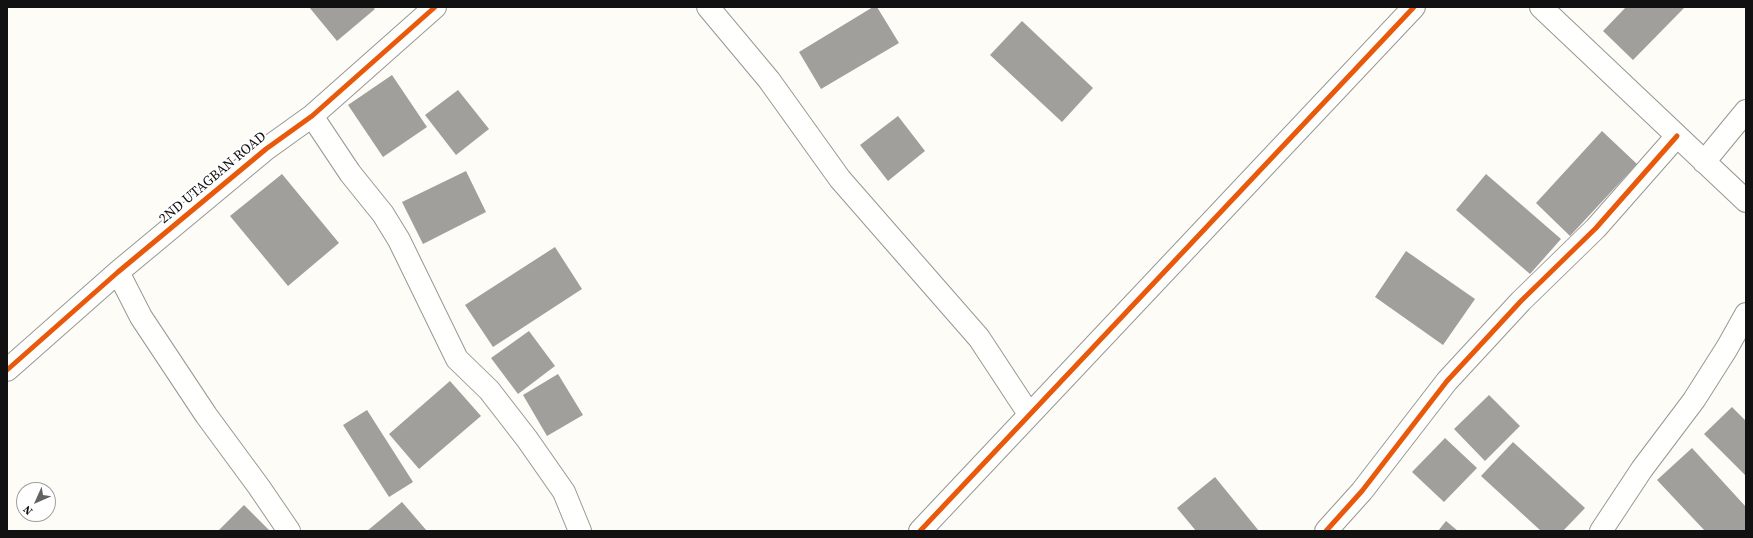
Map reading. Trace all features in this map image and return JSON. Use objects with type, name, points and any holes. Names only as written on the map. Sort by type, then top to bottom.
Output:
[{"type":"street","name":"2ND UTAGBAN ROAD","points":[[7,370],[118,272],[266,149],[312,116],[435,7]]},
{"type":"street","points":[[708,7],[769,80],[840,179],[979,338],[1030,414]]},
{"type":"street","points":[[920,531],[1414,7]]},
{"type":"street","points":[[1541,7],[1746,202]]},
{"type":"street","points":[[1704,162],[1746,111]]},
{"type":"street","points":[[312,116],[350,173],[383,214],[399,240],[458,359],[488,390],[528,439],[564,492],[580,531]]},
{"type":"street","points":[[1326,531],[1362,490],[1447,381],[1521,302],[1596,228],[1678,136]]},
{"type":"street","points":[[118,272],[141,317],[206,415],[259,487],[289,531]]},
{"type":"street","points":[[1601,531],[1642,469],[1694,400],[1727,348],[1746,314]]},
{"type":"building","points":[[309,7],[373,7],[375,9],[337,41]]},
{"type":"building","points":[[873,7],[877,7],[899,43],[821,89],[799,52]]},
{"type":"building","points":[[1626,7],[1685,7],[1633,60],[1603,31]]},
{"type":"building","points":[[1022,21],[1093,88],[1062,122],[990,55]]},
{"type":"building","points":[[392,75],[427,127],[383,157],[348,105]]},
{"type":"building","points":[[458,90],[489,129],[456,155],[425,115]]},
{"type":"building","points":[[898,116],[925,151],[888,181],[860,145]]},
{"type":"building","points":[[1602,131],[1637,164],[1570,236],[1536,203]]},
{"type":"building","points":[[466,171],[486,212],[423,244],[402,202]]},
{"type":"building","points":[[282,174],[339,243],[288,286],[230,216]]},
{"type":"building","points":[[1486,174],[1561,239],[1530,274],[1456,210]]},
{"type":"building","points":[[555,247],[582,289],[493,347],[465,305]]},
{"type":"building","points":[[1406,251],[1475,299],[1443,345],[1375,297]]},
{"type":"building","points":[[529,331],[555,366],[518,394],[491,358]]},
{"type":"building","points":[[558,374],[583,415],[547,436],[523,395]]},
{"type":"building","points":[[450,381],[481,416],[419,469],[389,434]]},
{"type":"building","points":[[1489,395],[1520,426],[1485,461],[1454,429]]},
{"type":"building","points":[[1732,407],[1746,421],[1745,475],[1704,434]]},
{"type":"building","points":[[367,410],[413,482],[389,497],[343,425]]},
{"type":"building","points":[[1445,438],[1477,468],[1444,502],[1412,472]]},
{"type":"building","points":[[1513,442],[1585,508],[1563,531],[1541,531],[1481,476]]},
{"type":"building","points":[[1692,448],[1746,507],[1746,531],[1705,531],[1657,480]]},
{"type":"building","points":[[1215,477],[1259,531],[1196,531],[1177,508]]},
{"type":"building","points":[[402,502],[427,531],[367,531]]},
{"type":"building","points":[[244,505],[270,531],[218,531]]},
{"type":"building","points":[[1446,521],[1458,531],[1438,531]]},
{"type":"cycle path","points":[[7,370],[118,272],[266,149],[312,116],[435,7]]},
{"type":"cycle path","points":[[920,531],[1414,7]]},
{"type":"cycle path","points":[[1326,531],[1362,491],[1447,381],[1521,301],[1596,228],[1677,136]]}]
